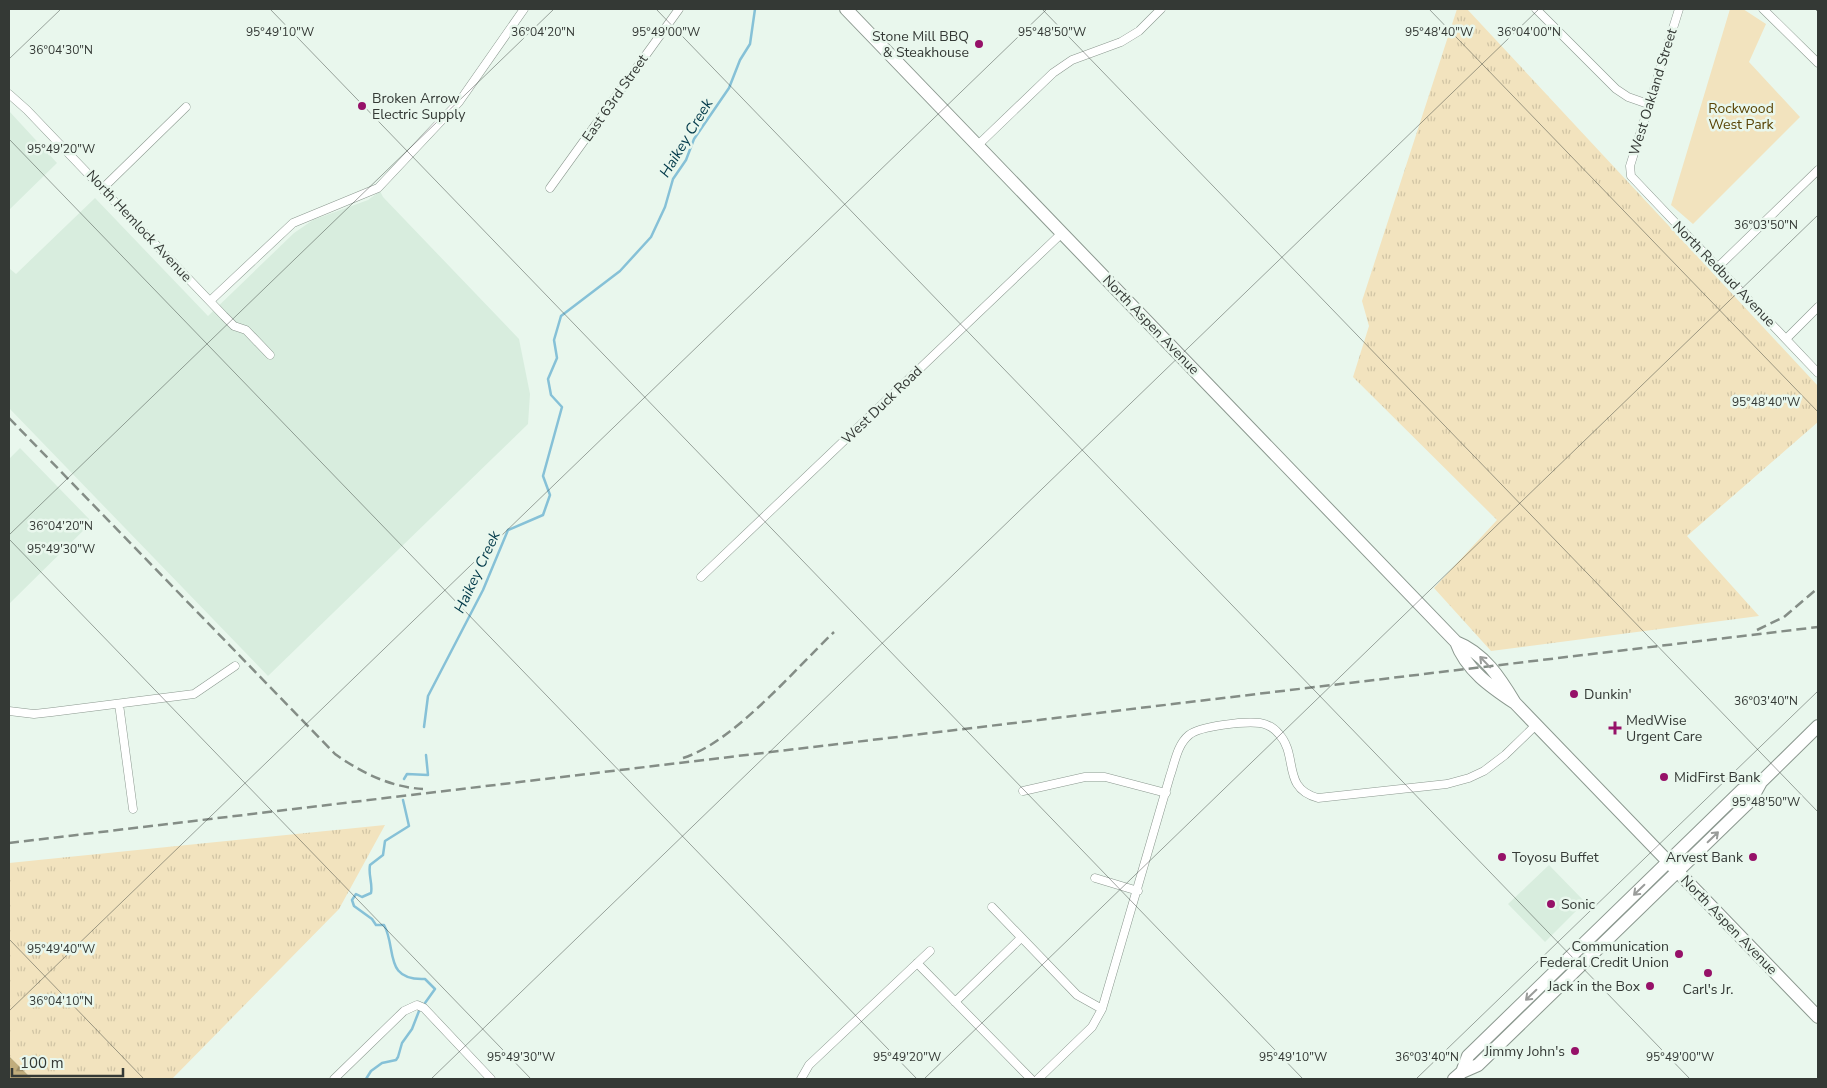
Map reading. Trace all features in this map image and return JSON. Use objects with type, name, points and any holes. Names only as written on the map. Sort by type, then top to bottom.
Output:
[{"type":"main road","name":"North Aspen Avenue","points":[[846,9],[1456,642],[1471,648],[1477,654],[1498,676],[1515,703],[1818,1017]]},
{"type":"main road","points":[[1458,1076],[1478,1065],[1678,871],[1751,800],[1761,782],[1818,726]]},
{"type":"main road","points":[[1458,1076],[1468,1056],[1742,790],[1761,782]]},
{"type":"main road","points":[[1553,974],[1562,983]]},
{"type":"street","points":[[210,301],[293,223],[378,188],[459,102],[524,9]]},
{"type":"street","name":"East 63rd Street","points":[[550,188],[679,9]]},
{"type":"street","points":[[978,145],[1053,73],[1072,60],[1120,42],[1139,31],[1160,9]]},
{"type":"street","points":[[1536,9],[1616,89],[1628,97],[1648,104]]},
{"type":"street","name":"West Oakland Street","points":[[1630,176],[1630,166],[1648,104],[1679,9]]},
{"type":"street","points":[[1763,9],[1818,63]]},
{"type":"street","name":"North Hemlock Avenue","points":[[9,94],[28,110],[234,326],[246,330],[270,355]]},
{"type":"street","points":[[103,188],[186,107]]},
{"type":"street","points":[[1718,267],[1818,170]]},
{"type":"street","name":"North Redbud Avenue","points":[[1630,176],[1818,372]]},
{"type":"street","name":"West Duck Road","points":[[701,577],[1062,233]]},
{"type":"street","points":[[1786,339],[1818,307]]},
{"type":"street","points":[[9,711],[43,713],[194,694],[235,666]]},
{"type":"street","points":[[119,704],[133,809]]},
{"type":"street","points":[[1038,1079],[1092,1027],[1102,1009],[1180,745],[1189,735],[1200,728],[1260,723],[1270,726],[1286,743],[1294,782],[1307,795],[1318,798],[1447,784],[1469,778],[1484,771],[1505,755],[1536,725]]},
{"type":"street","points":[[1023,791],[1085,777],[1105,776],[1166,792]]},
{"type":"street","points":[[1095,878],[1138,891]]},
{"type":"street","points":[[992,907],[1077,995],[1102,1009]]},
{"type":"street","points":[[956,1002],[1021,938]]},
{"type":"street","points":[[801,1079],[810,1065],[930,951]]},
{"type":"street","points":[[917,963],[1031,1079]]},
{"type":"street","points":[[334,1079],[404,1011],[417,1005],[424,1008],[491,1079]]},
{"type":"shaded area","points":[[9,111],[57,163],[9,210]]},
{"type":"shaded area","points":[[380,191],[383,197],[519,339],[530,394],[528,424],[268,676],[9,408],[9,268],[16,274],[95,198],[208,316],[294,233],[313,220],[368,200]]},
{"type":"shaded area","points":[[20,448],[92,522],[9,604],[9,459]]},
{"type":"shaded area","points":[[1549,865],[1585,902],[1545,942],[1508,904]]},
{"type":"green space","points":[[1457,9],[1467,9],[1818,386],[1818,422],[1687,536],[1759,616],[1491,651],[1434,588],[1497,520],[1353,377],[1369,326],[1362,301]]},
{"type":"green space","name":"Rockwood West Park","points":[[1730,9],[1743,9],[1766,24],[1749,62],[1800,117],[1693,224],[1671,205]]},
{"type":"green space","points":[[385,825],[339,909],[172,1079],[32,1079],[9,1056],[9,863]]},
{"type":"green space","points":[[9,1056],[32,1079],[9,1079]]},
{"type":"waterway","name":"Haikey Creek","points":[[424,727],[428,696],[483,590],[508,530],[543,515],[550,495],[543,476],[562,407],[551,395],[548,379],[557,358],[554,340],[561,316],[620,271],[651,237],[665,207],[673,179],[686,160],[694,139],[729,88],[740,60],[750,44],[755,9]]},
{"type":"waterway","name":"Haikey Creek","points":[[404,779],[407,774],[428,775],[426,755]]},
{"type":"waterway","name":"Haikey Creek","points":[[403,800],[409,826],[385,841],[383,855],[370,865],[371,893],[362,897],[356,894],[352,900],[354,906],[372,919],[376,925],[384,925],[397,969],[403,975],[425,979],[435,989],[425,1003]]},
{"type":"waterway","points":[[366,1079],[371,1071],[382,1063],[396,1060],[402,1043],[412,1029],[419,1011]]},
{"type":"railway","points":[[9,418],[335,754],[377,778],[411,788],[423,789]]},
{"type":"railway","points":[[1757,630],[1784,617],[1818,588]]},
{"type":"railway","points":[[9,843],[1818,627]]},
{"type":"railway","points":[[683,758],[702,750],[743,721],[834,632]]},
{"type":"place","name":"Stone Mill BBQ & Steakhouse","points":[[979,44]]},
{"type":"place","name":"Broken Arrow Electric Supply","points":[[362,106]]},
{"type":"place","name":"Dunkin'","points":[[1574,694]]},
{"type":"place","name":"MedWise Urgent Care","points":[[1615,728]]},
{"type":"place","name":"MidFirst Bank","points":[[1664,777]]},
{"type":"place","name":"Toyosu Buffet","points":[[1502,857]]},
{"type":"place","name":"Arvest Bank","points":[[1753,857]]},
{"type":"place","name":"Sonic","points":[[1551,904]]},
{"type":"place","name":"Communication Federal Credit Union","points":[[1679,954]]},
{"type":"place","name":"Carl's Jr.","points":[[1708,973]]},
{"type":"place","name":"Jack in the Box","points":[[1650,986]]},
{"type":"place","name":"Jimmy John's","points":[[1575,1051]]}]
